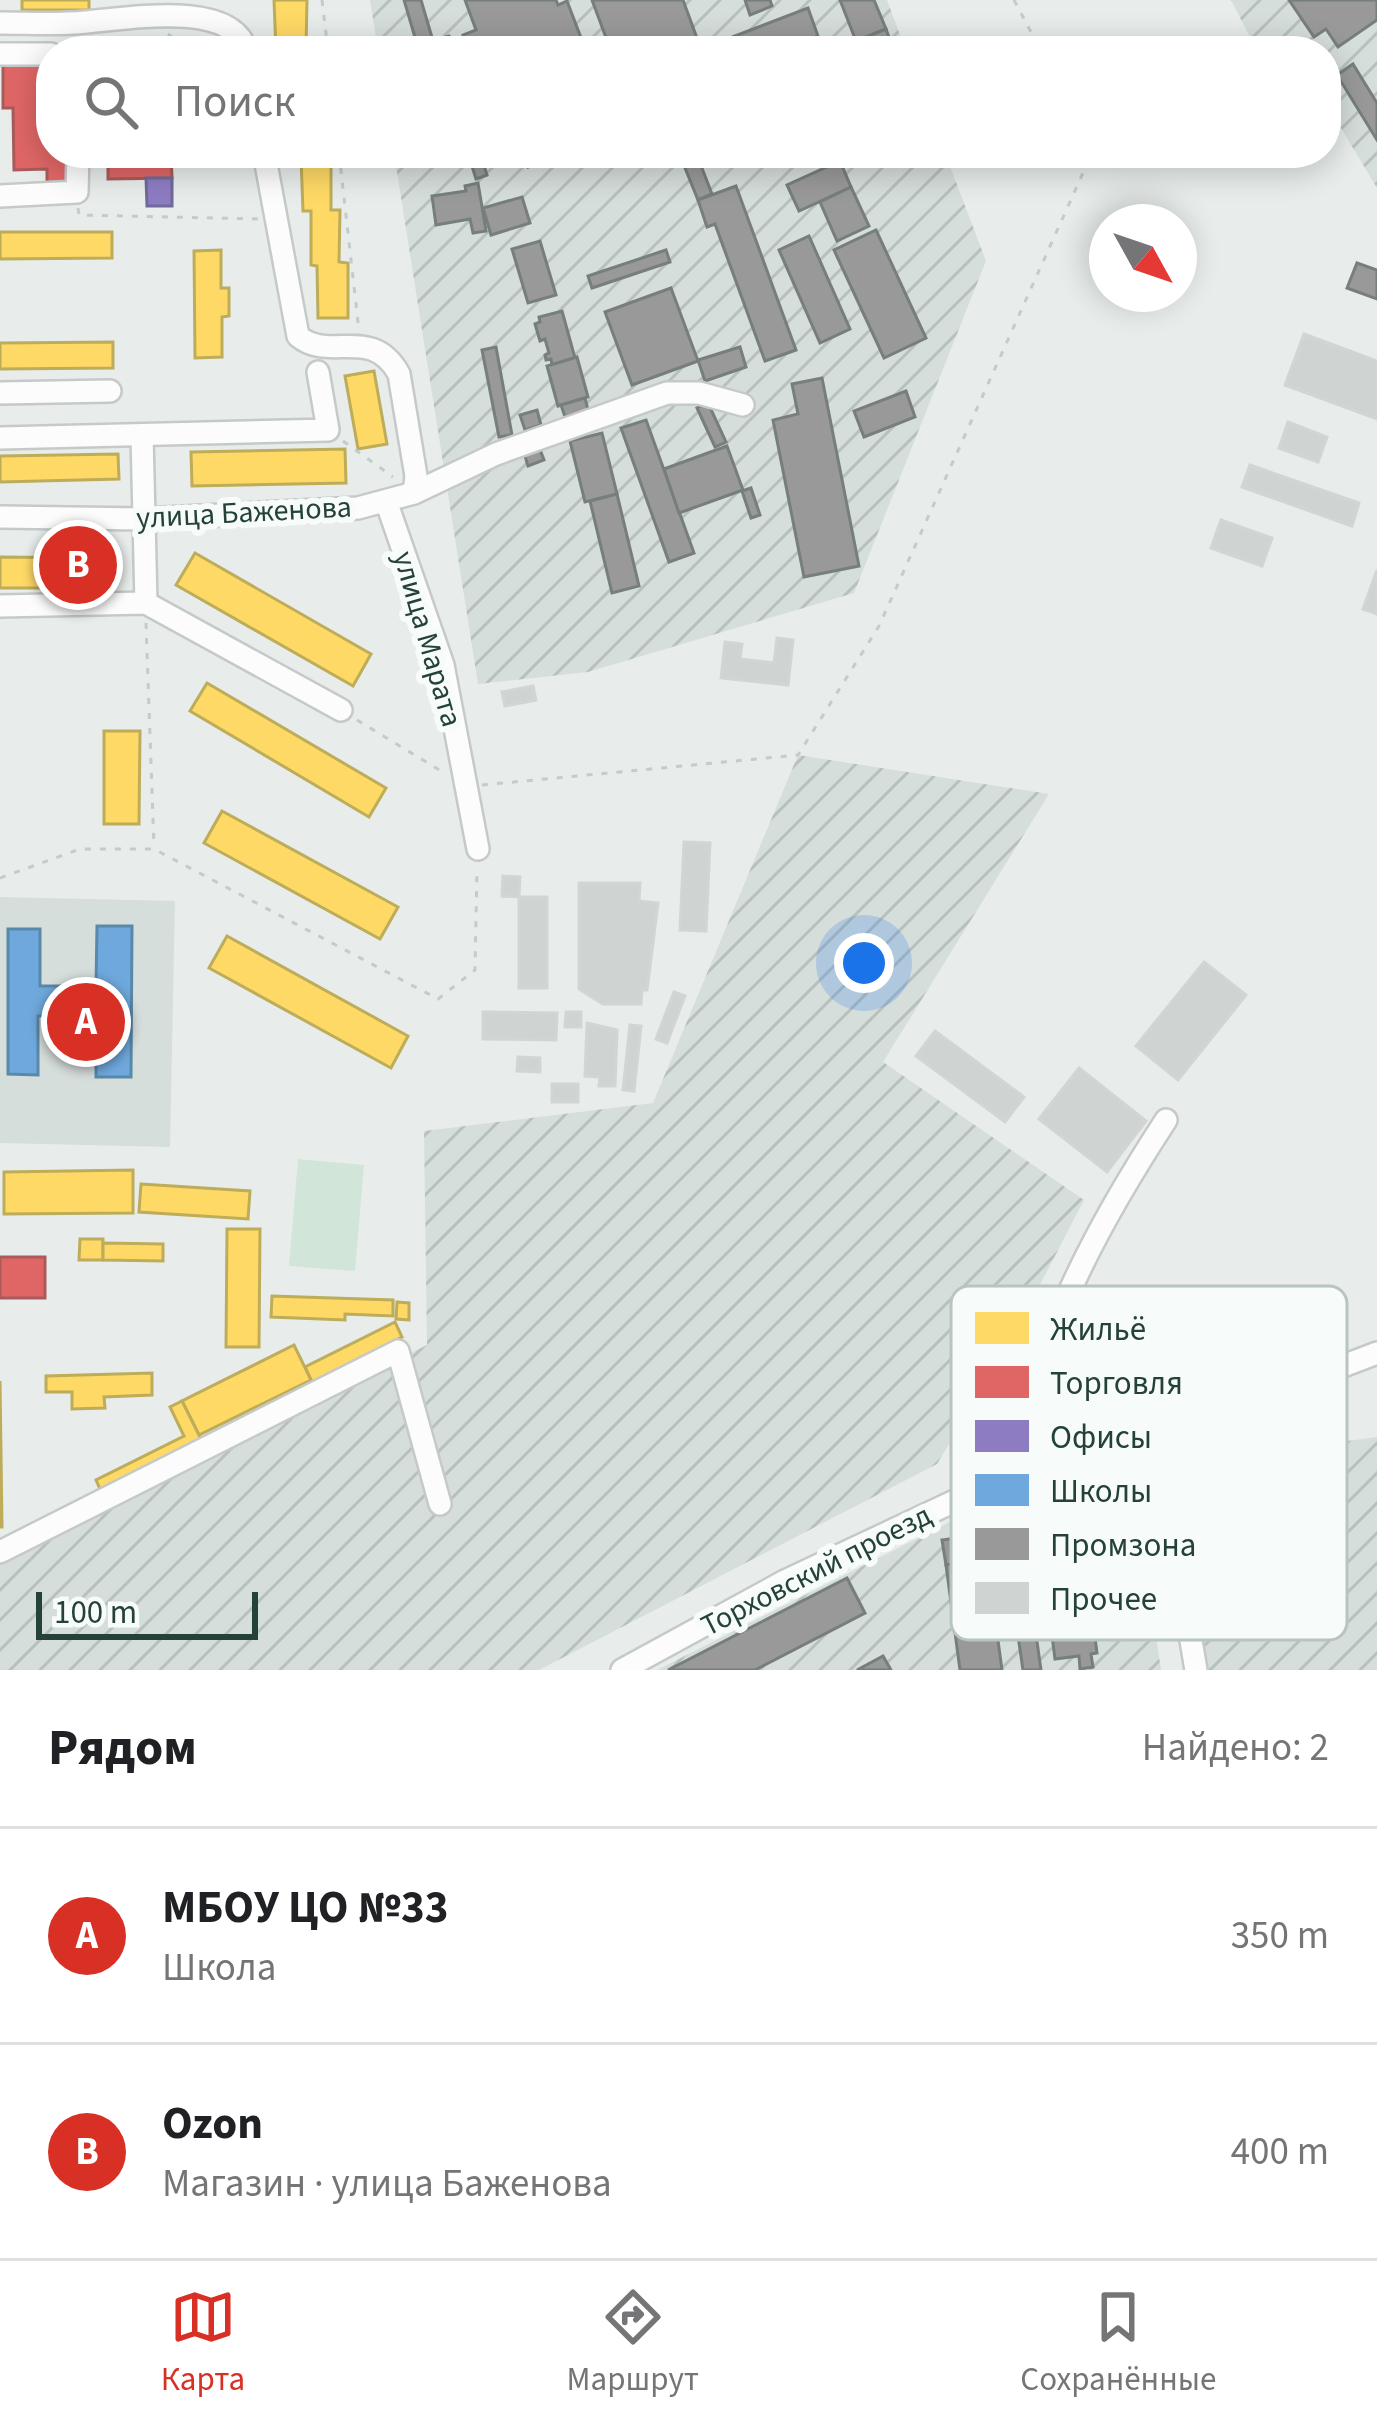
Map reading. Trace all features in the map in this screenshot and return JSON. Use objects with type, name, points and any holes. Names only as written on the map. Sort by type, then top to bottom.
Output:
[{"type":"street","points":[[0,23],[204,12],[234,26],[242,36]]},
{"type":"street","points":[[0,54],[36,54]]},
{"type":"street","points":[[0,196],[77,192],[78,168]]},
{"type":"street","points":[[266,168],[298,336],[308,345],[360,345],[391,359],[399,374],[416,476],[414,493]]},
{"type":"street","points":[[0,438],[328,430],[318,372]]},
{"type":"street","points":[[0,393],[110,392]]},
{"type":"street","name":"улица Баженова","points":[[0,517],[144,519],[329,512],[414,493],[496,454],[667,393],[699,393],[743,405]]},
{"type":"street","points":[[142,435],[146,603]]},
{"type":"street","name":"улица Марата","points":[[386,501],[443,665],[478,849]]},
{"type":"street","points":[[0,607],[146,603],[341,710]]},
{"type":"street","points":[[1070,1286],[1110,1207],[1166,1120]]},
{"type":"street","points":[[0,1552],[398,1351],[440,1504]]},
{"type":"street","name":"Торховский проезд","points":[[1347,1364],[1377,1353]]},
{"type":"street","name":"Торховский проезд","points":[[622,1670],[785,1581],[951,1503]]},
{"type":"street","points":[[1191,1640],[1196,1670]]},
{"type":"path","points":[[322,0],[326,36]]},
{"type":"path","points":[[1014,0],[1033,36]]},
{"type":"path","points":[[341,168],[360,345]]},
{"type":"path","points":[[341,710],[466,786],[799,755],[879,626],[1085,168]]},
{"type":"path","points":[[77,192],[79,215],[274,220]]},
{"type":"path","points":[[328,430],[414,493]]},
{"type":"path","points":[[146,603],[154,849]]},
{"type":"path","points":[[0,878],[80,849],[154,849],[438,999],[475,970],[478,849]]},
{"type":"shaded area","points":[[370,0],[887,0],[900,36],[376,36]]},
{"type":"shaded area","points":[[1231,0],[1377,0],[1377,188],[1341,128],[1341,36],[1249,36]]},
{"type":"shaded area","points":[[396,168],[951,168],[986,261],[854,593],[588,672],[478,684]]},
{"type":"shaded area","points":[[798,755],[1049,794],[883,1062],[1084,1200],[1039,1286],[951,1286],[951,1440],[937,1464],[539,1670],[0,1670],[0,1556],[427,1345],[424,1131],[653,1103]]},
{"type":"shaded area","points":[[0,897],[175,901],[170,1147],[0,1143]]},
{"type":"shaded area","points":[[1377,1437],[1377,1670],[1204,1670],[1199,1640],[1347,1640],[1347,1441]]},
{"type":"shaded area","points":[[951,1521],[951,1640],[1157,1640],[1161,1670],[657,1670]]},
{"type":"green space","points":[[298,1159],[364,1165],[355,1271],[289,1266]]},
{"type":"building: Жильё","points":[[22,0],[89,0],[89,10],[22,10]]},
{"type":"building: Жильё","points":[[274,0],[307,0],[306,36],[275,36]]},
{"type":"building: Жильё","points":[[301,168],[331,168],[331,210],[340,210],[339,262],[348,263],[348,318],[318,318],[311,211],[303,211]]},
{"type":"building: Жильё","points":[[0,232],[112,232],[112,258],[0,259]]},
{"type":"building: Жильё","points":[[221,250],[221,288],[229,288],[229,316],[222,317],[222,357],[195,358],[194,251]]},
{"type":"building: Жильё","points":[[113,342],[113,368],[0,369],[0,343]]},
{"type":"building: Жильё","points":[[374,371],[387,444],[358,449],[345,376]]},
{"type":"building: Жильё","points":[[345,449],[346,483],[192,486],[191,452]]},
{"type":"building: Жильё","points":[[118,454],[119,479],[0,482],[0,456]]},
{"type":"building: Жильё","points":[[195,553],[371,654],[353,686],[176,585]]},
{"type":"building: Жильё","points":[[0,557],[103,558],[103,588],[0,588]]},
{"type":"building: Жильё","points":[[207,683],[386,788],[369,817],[190,711]]},
{"type":"building: Жильё","points":[[104,731],[140,731],[139,824],[104,824]]},
{"type":"building: Жильё","points":[[222,811],[398,907],[380,939],[204,843]]},
{"type":"building: Жильё","points":[[227,936],[408,1036],[391,1068],[209,968]]},
{"type":"building: Жильё","points":[[133,1170],[133,1213],[4,1214],[4,1172]]},
{"type":"building: Жильё","points":[[141,1184],[250,1191],[248,1219],[139,1212]]},
{"type":"building: Жильё","points":[[227,1229],[260,1229],[259,1347],[226,1347]]},
{"type":"building: Жильё","points":[[80,1239],[103,1239],[103,1260],[79,1260]]},
{"type":"building: Жильё","points":[[103,1243],[163,1244],[163,1261],[103,1260]]},
{"type":"building: Жильё","points":[[272,1296],[393,1300],[393,1316],[345,1314],[345,1320],[271,1317]]},
{"type":"building: Жильё","points":[[397,1302],[409,1303],[409,1320],[396,1319]]},
{"type":"building: Жильё","points":[[395,1322],[402,1337],[312,1382],[305,1367]]},
{"type":"building: Жильё","points":[[294,1345],[311,1380],[199,1435],[182,1401]]},
{"type":"building: Жильё","points":[[152,1373],[152,1395],[104,1397],[105,1408],[72,1409],[72,1392],[46,1392],[46,1376]]},
{"type":"building: Жильё","points":[[0,1381],[2,1527],[0,1527]]},
{"type":"building: Жильё","points":[[182,1401],[201,1439],[100,1489],[96,1480],[184,1436],[170,1407]]},
{"type":"building: Торговля","points":[[3,61],[36,61],[36,168],[75,168],[75,183],[47,183],[47,169],[14,170],[13,108],[3,108]]},
{"type":"building: Торговля","points":[[108,168],[172,168],[172,178],[108,179]]},
{"type":"building: Торговля","points":[[0,1257],[45,1257],[45,1298],[0,1298]]},
{"type":"building: Офисы","points":[[146,178],[172,178],[172,206],[147,206]]},
{"type":"building: Школы","points":[[97,926],[132,926],[131,1077],[96,1077],[96,1016],[38,1016],[38,1075],[8,1074],[8,929],[40,929],[40,986],[96,986]]},
{"type":"building: Промзона","points":[[404,0],[421,0],[432,36],[415,36]]},
{"type":"building: Промзона","points":[[465,0],[556,0],[558,5],[567,1],[580,36],[463,36],[476,30]]},
{"type":"building: Промзона","points":[[592,0],[683,0],[696,36],[605,36]]},
{"type":"building: Промзона","points":[[745,0],[770,0],[772,6],[750,15]]},
{"type":"building: Промзона","points":[[840,0],[874,0],[886,29],[854,36]]},
{"type":"building: Промзона","points":[[1289,0],[1377,0],[1377,20],[1341,45],[1341,36],[1331,36],[1326,29],[1313,36]]},
{"type":"building: Промзона","points":[[808,8],[818,36],[735,36]]},
{"type":"building: Промзона","points":[[1353,64],[1377,103],[1377,140],[1341,82],[1341,72]]},
{"type":"building: Промзона","points":[[473,168],[485,168],[487,175],[476,179]]},
{"type":"building: Промзона","points":[[685,168],[702,168],[712,194],[698,200]]},
{"type":"building: Промзона","points":[[825,168],[843,168],[851,187],[799,211],[787,185]]},
{"type":"building: Промзона","points":[[478,183],[486,231],[473,233],[470,219],[436,225],[432,196],[466,191],[465,186]]},
{"type":"building: Промзона","points":[[736,186],[796,350],[765,361],[715,224],[707,227],[698,200]]},
{"type":"building: Промзона","points":[[851,187],[869,226],[837,241],[820,202]]},
{"type":"building: Промзона","points":[[522,197],[530,223],[491,235],[483,208]]},
{"type":"building: Промзона","points":[[876,230],[926,338],[884,358],[834,250]]},
{"type":"building: Промзона","points":[[809,236],[850,329],[820,343],[779,250]]},
{"type":"building: Промзона","points":[[540,241],[556,295],[528,303],[512,249]]},
{"type":"building: Промзона","points":[[666,250],[670,262],[592,288],[588,276]]},
{"type":"building: Промзона","points":[[1357,263],[1377,270],[1377,299],[1347,288]]},
{"type":"building: Промзона","points":[[671,288],[698,361],[632,385],[605,312]]},
{"type":"building: Промзона","points":[[562,311],[575,358],[552,365],[551,359],[546,360],[545,339],[540,341],[535,324],[539,317]]},
{"type":"building: Промзона","points":[[496,347],[512,435],[499,437],[482,350]]},
{"type":"building: Промзона","points":[[740,347],[746,367],[705,381],[698,360]]},
{"type":"building: Промзона","points":[[577,357],[588,397],[558,406],[547,366]]},
{"type":"building: Промзона","points":[[822,378],[859,566],[804,577],[773,420],[798,414],[792,384]]},
{"type":"building: Промзона","points":[[906,391],[915,417],[864,437],[854,411]]},
{"type":"building: Промзона","points":[[585,398],[588,410],[565,417],[561,405]]},
{"type":"building: Промзона","points":[[708,403],[726,442],[715,447],[697,408]]},
{"type":"building: Промзона","points":[[537,410],[541,425],[525,430],[520,415]]},
{"type":"building: Промзона","points":[[646,420],[694,553],[669,562],[621,428]]},
{"type":"building: Промзона","points":[[602,433],[617,494],[585,502],[570,441]]},
{"type":"building: Промзона","points":[[727,446],[743,490],[679,513],[664,469]]},
{"type":"building: Промзона","points":[[539,447],[544,460],[528,466],[524,453]]},
{"type":"building: Промзона","points":[[751,488],[760,515],[751,518],[742,491]]},
{"type":"building: Промзона","points":[[617,494],[639,586],[612,593],[590,501]]},
{"type":"building: Промзона","points":[[951,1539],[951,1564],[946,1565],[942,1540]]},
{"type":"building: Промзона","points":[[951,1564],[951,1602],[946,1565]]},
{"type":"building: Промзона","points":[[847,1578],[865,1613],[755,1670],[668,1670]]},
{"type":"building: Промзона","points":[[956,1640],[998,1640],[1002,1670],[960,1670]]},
{"type":"building: Промзона","points":[[1019,1640],[1037,1640],[1041,1670],[1023,1670]]},
{"type":"building: Промзона","points":[[1053,1640],[1095,1640],[1093,1667],[1080,1669],[1079,1656],[1055,1659]]},
{"type":"building: Промзона","points":[[883,1656],[891,1670],[857,1670]]},
{"type":"building: Прочее","points":[[1304,334],[1377,361],[1377,419],[1285,385]]},
{"type":"building: Прочее","points":[[1288,422],[1327,437],[1318,462],[1279,448]]},
{"type":"building: Прочее","points":[[1250,465],[1359,503],[1352,526],[1242,487]]},
{"type":"building: Прочее","points":[[1221,520],[1272,538],[1262,566],[1211,548]]},
{"type":"building: Прочее","points":[[1377,570],[1377,614],[1363,609]]},
{"type":"building: Прочее","points":[[777,638],[793,640],[788,685],[721,678],[725,642],[742,644],[740,659],[774,663]]},
{"type":"building: Прочее","points":[[533,686],[536,700],[505,706],[502,692]]},
{"type":"building: Прочее","points":[[684,842],[710,843],[706,931],[680,930]]},
{"type":"building: Прочее","points":[[503,876],[520,877],[519,897],[502,896]]},
{"type":"building: Прочее","points":[[579,883],[640,883],[639,901],[658,903],[641,1004],[603,1004],[579,989]]},
{"type":"building: Прочее","points":[[519,897],[547,897],[547,988],[519,988]]},
{"type":"building: Прочее","points":[[1204,962],[1246,995],[1178,1080],[1136,1046]]},
{"type":"building: Прочее","points":[[674,992],[685,996],[667,1043],[656,1039]]},
{"type":"building: Прочее","points":[[483,1012],[557,1013],[556,1040],[483,1039]]},
{"type":"building: Прочее","points":[[566,1012],[581,1012],[581,1027],[565,1027]]},
{"type":"building: Прочее","points":[[587,1023],[617,1030],[615,1086],[599,1086],[600,1077],[585,1076]]},
{"type":"building: Прочее","points":[[630,1025],[641,1026],[634,1091],[623,1090]]},
{"type":"building: Прочее","points":[[935,1031],[1024,1097],[1005,1122],[916,1056]]},
{"type":"building: Прочее","points":[[518,1057],[540,1058],[540,1072],[517,1071]]},
{"type":"building: Прочее","points":[[1079,1068],[1146,1121],[1107,1172],[1039,1119]]},
{"type":"building: Прочее","points":[[552,1084],[578,1084],[578,1102],[552,1102]]},
{"type":"place","name":"Ozon","points":[[78,565]]},
{"type":"place","name":"МБОУ ЦО №33","points":[[86,1022]]}]
